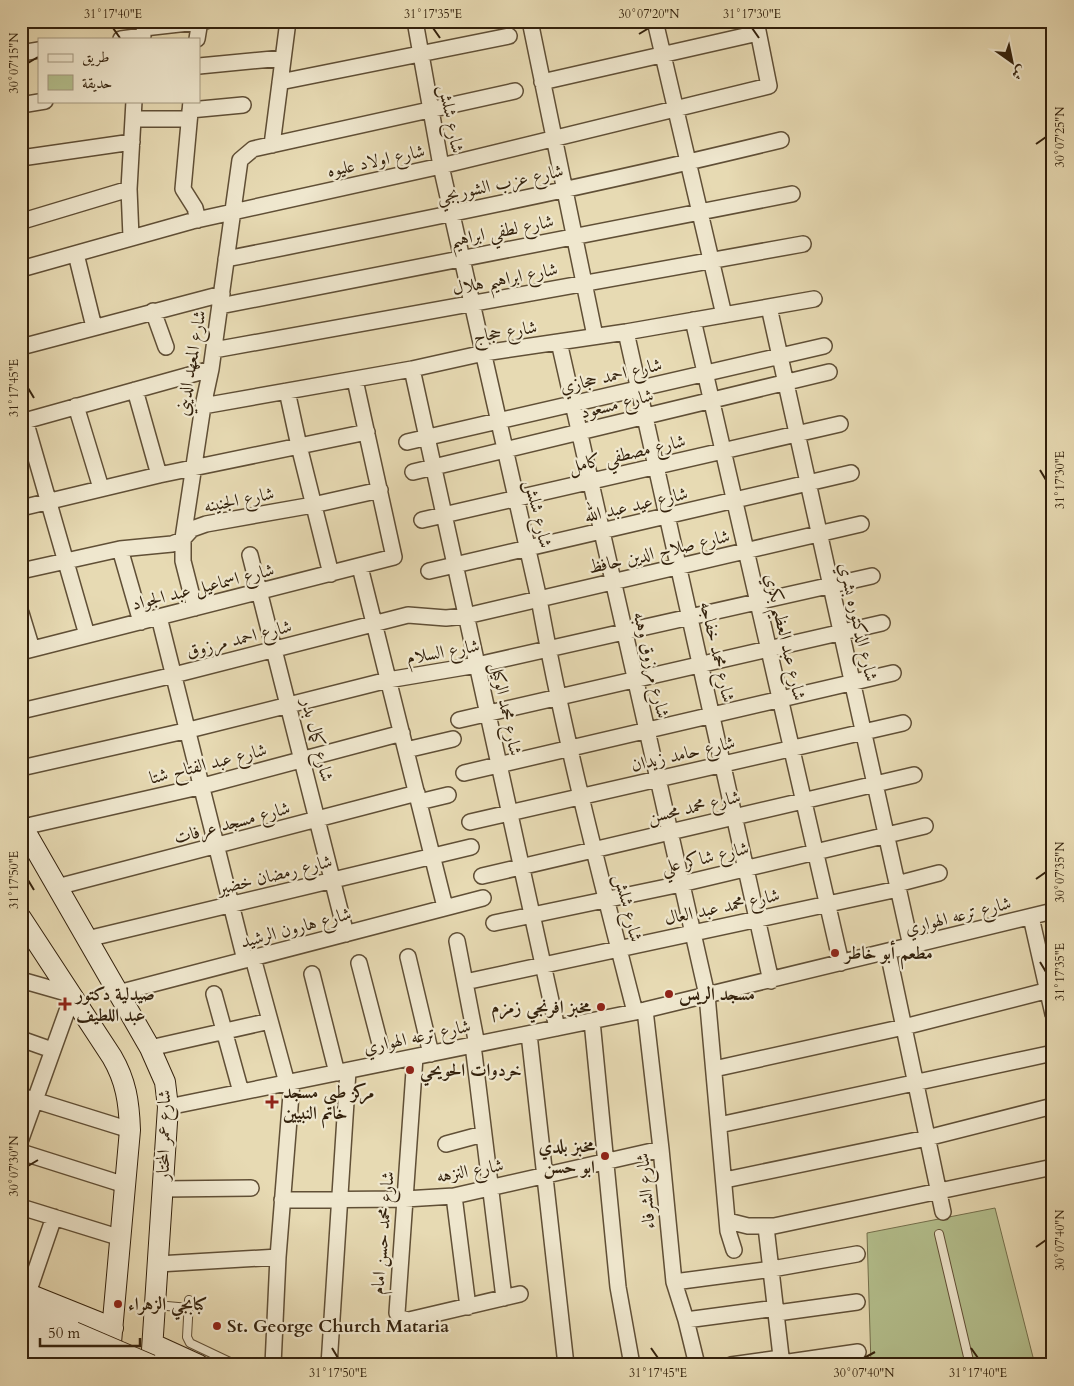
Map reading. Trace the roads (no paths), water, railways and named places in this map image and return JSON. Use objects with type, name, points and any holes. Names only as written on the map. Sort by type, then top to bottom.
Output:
[{"type":"main road","name":"شارع عمر المختار","points":[[22,825],[150,1048],[165,1082],[168,1107],[151,1365]]},
{"type":"main road","name":"شارع عمر المختار","points":[[21,918],[119,1070],[128,1098],[130,1130],[109,1365]]},
{"type":"main road","points":[[23,1298],[89,1318],[113,1328]]},
{"type":"main road","points":[[23,1298],[68,1349]]},
{"type":"main road","points":[[89,1318],[98,1326],[104,1344],[100,1356],[93,1365]]},
{"type":"main road","points":[[21,1330],[102,1365]]},
{"type":"main road","points":[[153,1344],[199,1365]]},
{"type":"main road","points":[[21,1346],[68,1349],[151,1365]]},
{"type":"street","points":[[272,146],[288,21]]},
{"type":"street","name":"شارع شلش","points":[[415,21],[441,166],[539,599],[548,650],[606,899],[619,949],[640,1011]]},
{"type":"street","points":[[655,21],[724,315]]},
{"type":"street","points":[[124,38],[144,31],[202,22],[197,38]]},
{"type":"street","points":[[535,22],[542,82],[595,336]]},
{"type":"street","points":[[542,82],[663,54],[757,27]]},
{"type":"street","name":"شارع اولاد عليوه","points":[[21,268],[198,220],[441,166],[769,86],[757,27]]},
{"type":"street","points":[[280,82],[509,36]]},
{"type":"street","points":[[21,53],[38,50]]},
{"type":"street","points":[[200,66],[283,58]]},
{"type":"street","name":"شارع المعهد الديني","points":[[195,608],[183,561],[183,538],[203,406],[214,350],[240,160],[253,149],[514,91]]},
{"type":"street","points":[[21,105],[39,102]]},
{"type":"street","points":[[131,238],[128,189],[134,102]]},
{"type":"street","points":[[133,119],[190,110],[243,105]]},
{"type":"street","points":[[190,110],[183,189],[195,208],[198,220]]},
{"type":"street","name":"شارع عزب الشوربجي","points":[[226,259],[689,163],[781,140]]},
{"type":"street","points":[[21,158],[132,142]]},
{"type":"street","points":[[22,218],[128,189]]},
{"type":"street","name":"شارع لطفي ابراهيم","points":[[21,348],[153,311],[463,258],[792,194]]},
{"type":"street","name":"شارع ابراهيم هلال","points":[[214,350],[803,244]]},
{"type":"street","points":[[76,254],[94,327]]},
{"type":"street","name":"شارع حجاج","points":[[203,406],[355,380],[484,353],[626,332],[814,299]]},
{"type":"street","name":"شارع الدكتوره بشري","points":[[769,307],[911,946]]},
{"type":"street","points":[[153,311],[166,347]]},
{"type":"street","name":"شارع عبد العظيم بكري","points":[[693,320],[841,963]]},
{"type":"street","name":"شارع محمد خفاجه","points":[[626,332],[771,981]]},
{"type":"street","name":"شارع مرزوق وهبه","points":[[559,342],[706,996],[728,1221],[734,1250]]},
{"type":"street","name":"شارع احمد حجازي","points":[[408,442],[824,346]]},
{"type":"street","points":[[87,636],[23,421],[211,369]]},
{"type":"street","name":"شارع محمد الوكيل","points":[[412,369],[557,1028]]},
{"type":"street","name":"شارع مسعود","points":[[413,472],[830,372]]},
{"type":"street","points":[[355,380],[380,490]]},
{"type":"street","points":[[135,390],[158,475]]},
{"type":"street","points":[[287,391],[298,446],[331,574]]},
{"type":"street","points":[[76,406],[101,488]]},
{"type":"street","name":"شارع مصطفي كامل","points":[[422,520],[840,424]]},
{"type":"street","points":[[21,508],[158,475],[367,432]]},
{"type":"street","name":"شارع عيد عبد الله","points":[[429,571],[851,473]]},
{"type":"street","name":"شارع الجنينه","points":[[21,571],[120,549],[172,544],[183,538],[192,529],[206,524],[313,505],[380,490]]},
{"type":"street","name":"شارع اسماعيل عبد الجواد","points":[[27,651],[394,557],[380,490]]},
{"type":"street","name":"شارع صلاح الدين حافظ","points":[[466,616],[861,524]]},
{"type":"street","points":[[120,549],[141,622]]},
{"type":"street","name":"شارع كمال بدر","points":[[250,555],[346,934]]},
{"type":"street","points":[[360,567],[446,908]]},
{"type":"street","name":"شارع السلام","points":[[21,768],[189,730],[388,680],[478,665],[548,650],[689,616],[872,576]]},
{"type":"street","points":[[21,613],[27,651]]},
{"type":"street","name":"شارع احمد مرزوق","points":[[21,711],[174,675],[408,615],[446,618],[466,616]]},
{"type":"street","points":[[159,618],[189,730],[232,906],[289,1083],[273,1365]]},
{"type":"street","points":[[458,720],[882,623]]},
{"type":"street","points":[[464,773],[893,673]]},
{"type":"street","name":"شارع حامد زيدان","points":[[470,822],[903,723]]},
{"type":"street","name":"شارع عبد الفتاح شتا","points":[[22,825],[202,786],[402,733]]},
{"type":"street","points":[[406,750],[453,739]]},
{"type":"street","name":"شارع محمد محسن","points":[[482,876],[914,775]]},
{"type":"street","name":"شارع مسجد عرفات","points":[[57,887],[318,820],[418,798],[448,795]]},
{"type":"street","name":"شارع شاكر علي","points":[[494,923],[681,884],[815,850],[925,826]]},
{"type":"street","name":"شارع رمضان خضير","points":[[87,939],[232,906],[471,847]]},
{"type":"street","name":"شارع محمد عبد العال","points":[[465,982],[828,904],[898,887],[939,873]]},
{"type":"street","name":"شارع هارون الرشيد","points":[[118,993],[483,898]]},
{"type":"street","name":"شارع ترعه الهواري","points":[[168,1107],[640,1011],[771,981],[1053,911]]},
{"type":"street","points":[[1031,917],[1050,990],[1053,1014]]},
{"type":"street","points":[[457,941],[475,1045],[483,1134],[504,1298]]},
{"type":"street","points":[[888,952],[943,1212]]},
{"type":"street","points":[[408,957],[431,1054]]},
{"type":"street","points":[[359,963],[385,1063]]},
{"type":"street","points":[[312,974],[342,1072],[338,1201],[329,1365]]},
{"type":"street","points":[[21,980],[71,995],[52,1050],[28,1098],[21,1139]]},
{"type":"street","points":[[714,1070],[904,1027],[1050,990]]},
{"type":"street","points":[[214,994],[241,1092]]},
{"type":"street","name":"شارع الشرفاء","points":[[640,1011],[662,1149],[674,1282],[697,1365]]},
{"type":"street","points":[[150,1048],[270,1021]]},
{"type":"street","points":[[592,1021],[604,1161],[618,1287],[632,1365]]},
{"type":"street","points":[[529,1034],[566,1365]]},
{"type":"street","points":[[21,1039],[52,1050]]},
{"type":"street","points":[[720,1124],[1053,1053]]},
{"type":"street","name":"شارع محمد حسن امام","points":[[415,1057],[396,1310],[398,1316],[409,1320],[520,1294]]},
{"type":"street","points":[[28,1098],[130,1130]]},
{"type":"street","points":[[725,1180],[927,1138],[1053,1106]]},
{"type":"street","points":[[446,1144],[483,1134]]},
{"type":"street","name":"شارع النزهه","points":[[282,1200],[338,1201],[454,1196],[662,1149]]},
{"type":"street","points":[[21,1152],[125,1185]]},
{"type":"street","points":[[728,1221],[748,1226],[766,1227],[1053,1167]]},
{"type":"street","points":[[163,1189],[250,1188]]},
{"type":"street","points":[[454,1196],[468,1307]]},
{"type":"street","points":[[21,1207],[121,1238]]},
{"type":"street","points":[[23,1298],[54,1217]]},
{"type":"street","points":[[766,1227],[782,1362]]},
{"type":"street","points":[[674,1282],[772,1269],[858,1254]]},
{"type":"street","points":[[158,1264],[278,1257]]},
{"type":"street","points":[[686,1320],[857,1302]]},
{"type":"street","points":[[731,1365],[782,1362],[858,1352]]},
{"type":"lane","points":[[939,1234],[970,1365]]},
{"type":"lane","points":[[155,1305],[189,1304],[188,1337],[190,1343],[230,1362]]},
{"type":"place","name":"مطعم أبو خاطر","points":[[835,953]]},
{"type":"place","name":"مسجد الريس","points":[[669,994]]},
{"type":"place","name":"صيدلية دكتور عبد اللطيف","points":[[65,1004]]},
{"type":"place","name":"مخبز افرنجي زمزم","points":[[601,1007]]},
{"type":"place","name":"خردوات الحويحي","points":[[410,1070]]},
{"type":"place","name":"مركز طبي مسجد خاتم النبيين","points":[[272,1102]]},
{"type":"place","name":"مخبز بلدي ابو حسن","points":[[605,1156]]},
{"type":"place","name":"كبابجي الزهراء","points":[[118,1304]]},
{"type":"place","name":"St. George Church Mataria","points":[[217,1326]]}]
